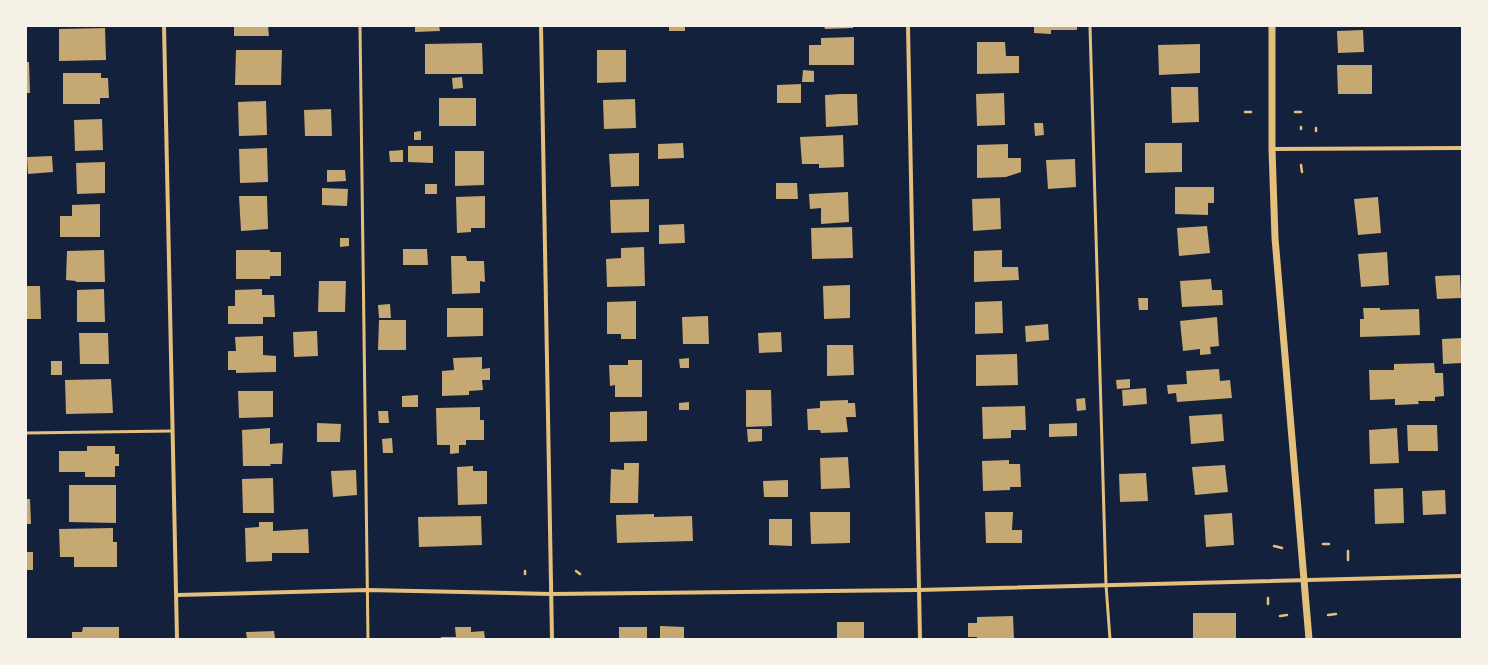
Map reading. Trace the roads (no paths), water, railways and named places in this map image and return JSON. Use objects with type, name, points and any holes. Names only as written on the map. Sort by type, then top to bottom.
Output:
[{"type":"street","points":[[164,26],[177,639]]},
{"type":"street","points":[[541,26],[552,639]]},
{"type":"street","points":[[908,26],[920,639]]},
{"type":"street","points":[[1272,26],[1272,150],[1275,238],[1309,639]]},
{"type":"street","points":[[1272,150],[1462,148]]},
{"type":"street","points":[[177,595],[367,590],[551,594],[918,590],[1462,576]]},
{"type":"lane","points":[[360,26],[368,639]]},
{"type":"lane","points":[[1090,26],[1106,585],[1110,639]]},
{"type":"lane","points":[[26,433],[172,431]]}]
